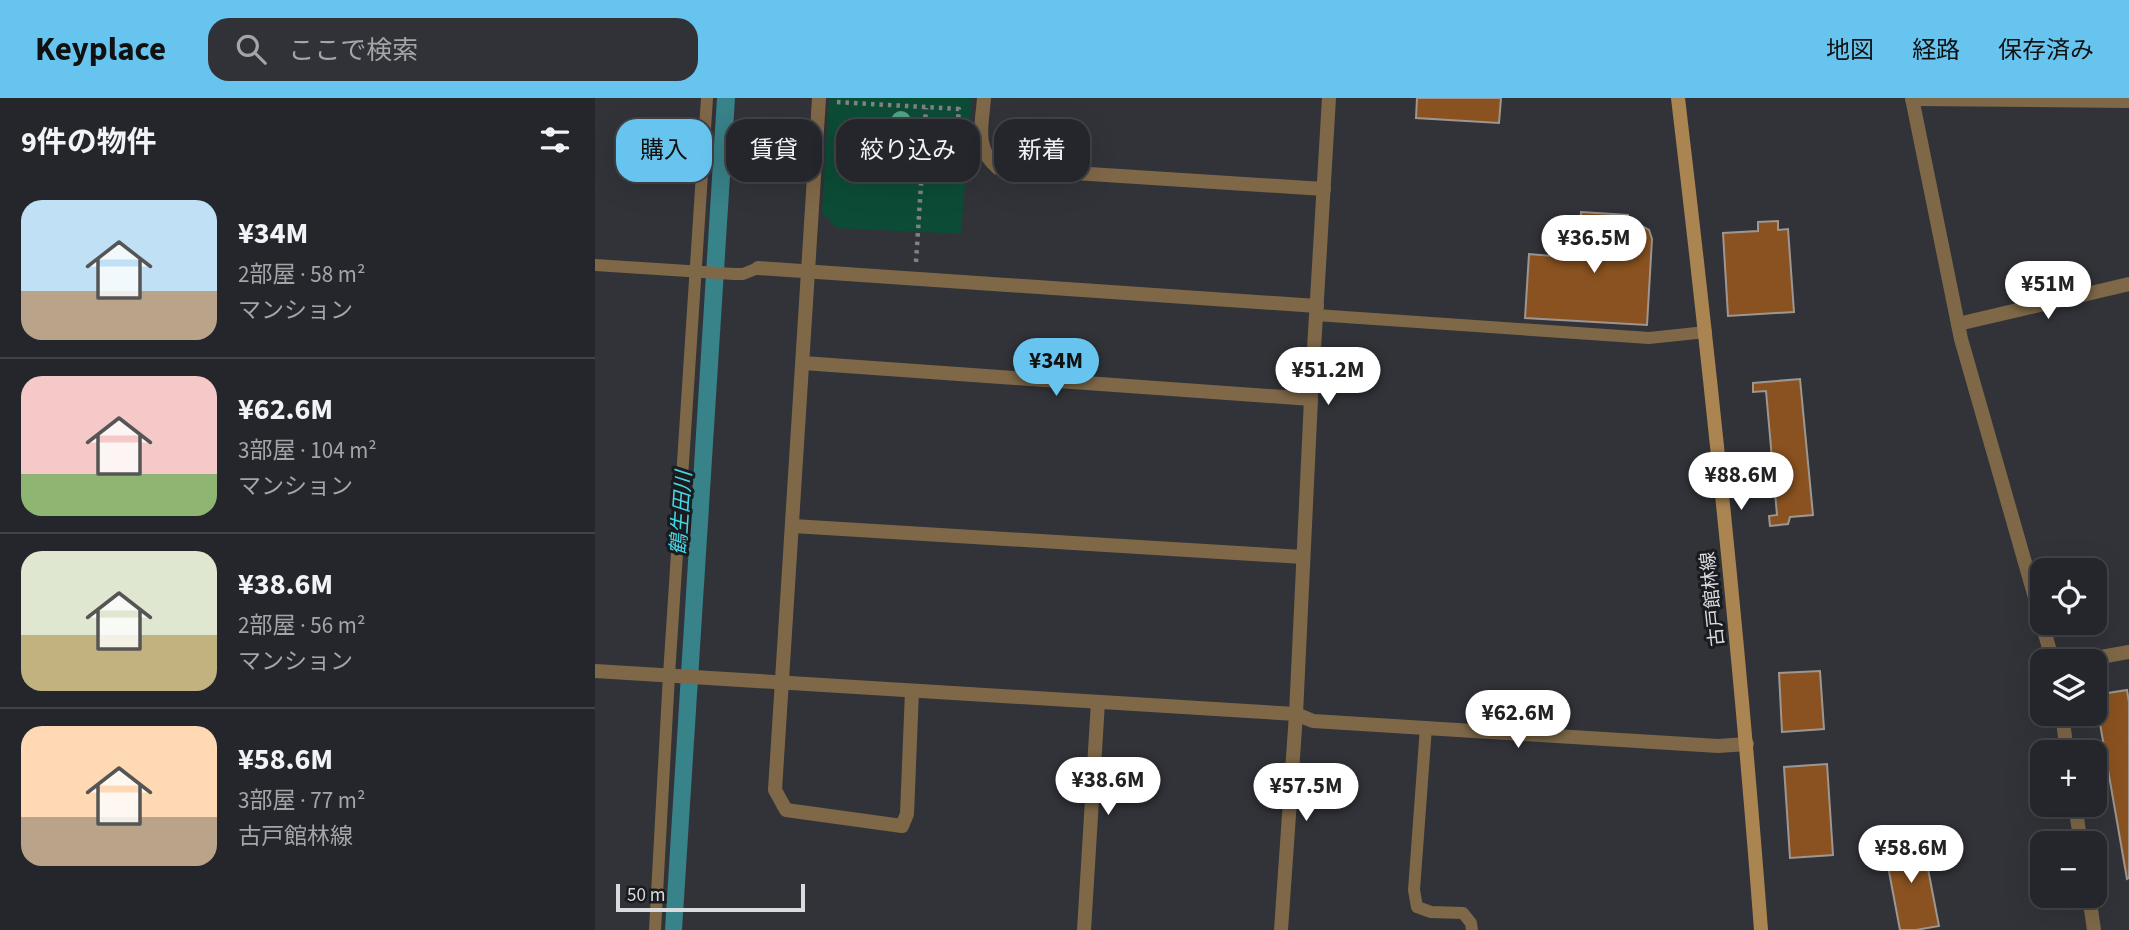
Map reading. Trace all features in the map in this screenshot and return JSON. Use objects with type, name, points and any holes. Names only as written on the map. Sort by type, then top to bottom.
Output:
[{"type":"main road","name":"古戸館林線","points":[[1678,98],[1706,332],[1747,744],[1761,930]]},
{"type":"street","points":[[985,98],[981,143],[986,158],[998,168],[1324,190]]},
{"type":"street","points":[[1281,930],[1296,714],[1329,98]]},
{"type":"street","points":[[2030,580],[1958,324],[1912,99],[2129,101]]},
{"type":"street","points":[[824,100],[809,271],[775,790],[786,810],[902,826],[907,814],[912,691]]},
{"type":"street","points":[[758,268],[1316,310]]},
{"type":"street","points":[[1958,324],[2129,285]]},
{"type":"street","points":[[803,363],[1311,399]]},
{"type":"street","points":[[793,526],[1303,557]]},
{"type":"street","points":[[2107,656],[2129,652]]},
{"type":"street","points":[[595,671],[1296,714],[1314,721],[1718,746],[1747,744]]},
{"type":"street","points":[[1084,930],[1098,702]]},
{"type":"street","points":[[2091,908],[2094,930]]},
{"type":"lane","points":[[655,930],[669,675],[699,272],[706,98]]},
{"type":"lane","points":[[595,265],[734,274],[743,274],[758,268]]},
{"type":"lane","points":[[1316,310],[1649,338],[1706,332]]},
{"type":"lane","points":[[1426,727],[1414,890],[1417,907],[1431,912],[1463,913],[1471,923],[1472,930]]},
{"type":"path","points":[[824,100],[959,109],[958,119]]},
{"type":"path","points":[[925,119],[926,108]]},
{"type":"path","points":[[980,163],[986,158]]},
{"type":"path","points":[[916,263],[922,182]]},
{"type":"green space","points":[[829,98],[972,98],[970,119],[836,119],[836,182],[965,182],[961,234],[836,228],[822,213]]},
{"type":"water","points":[[717,98],[735,98],[734,119],[726,119],[726,182],[730,182],[682,930],[665,930],[712,182]]},
{"type":"building","points":[[1417,98],[1501,98],[1499,123],[1416,118]]},
{"type":"building","points":[[1581,212],[1628,215],[1627,235],[1633,227],[1642,226],[1649,230],[1652,239],[1647,325],[1525,318],[1529,254],[1564,257],[1565,244],[1579,245]]},
{"type":"building","points":[[1778,221],[1778,230],[1788,229],[1794,312],[1728,316],[1723,233],[1758,231],[1758,222]]},
{"type":"building","points":[[1800,379],[1813,515],[1790,517],[1788,524],[1770,526],[1769,516],[1777,515],[1766,391],[1753,392],[1753,383]]},
{"type":"building","points":[[1820,671],[1824,729],[1782,732],[1779,673]]},
{"type":"building","points":[[2127,690],[2129,702],[2127,879],[2107,764],[2107,740],[2103,740],[2100,726],[2107,726],[2107,693]]},
{"type":"building","points":[[1827,764],[1833,855],[1790,858],[1784,767]]},
{"type":"building","points":[[1922,838],[1939,926],[1900,930],[1884,845]]},
{"type":"water label","name":"鶴生田川","points":[[681,513]]}]
